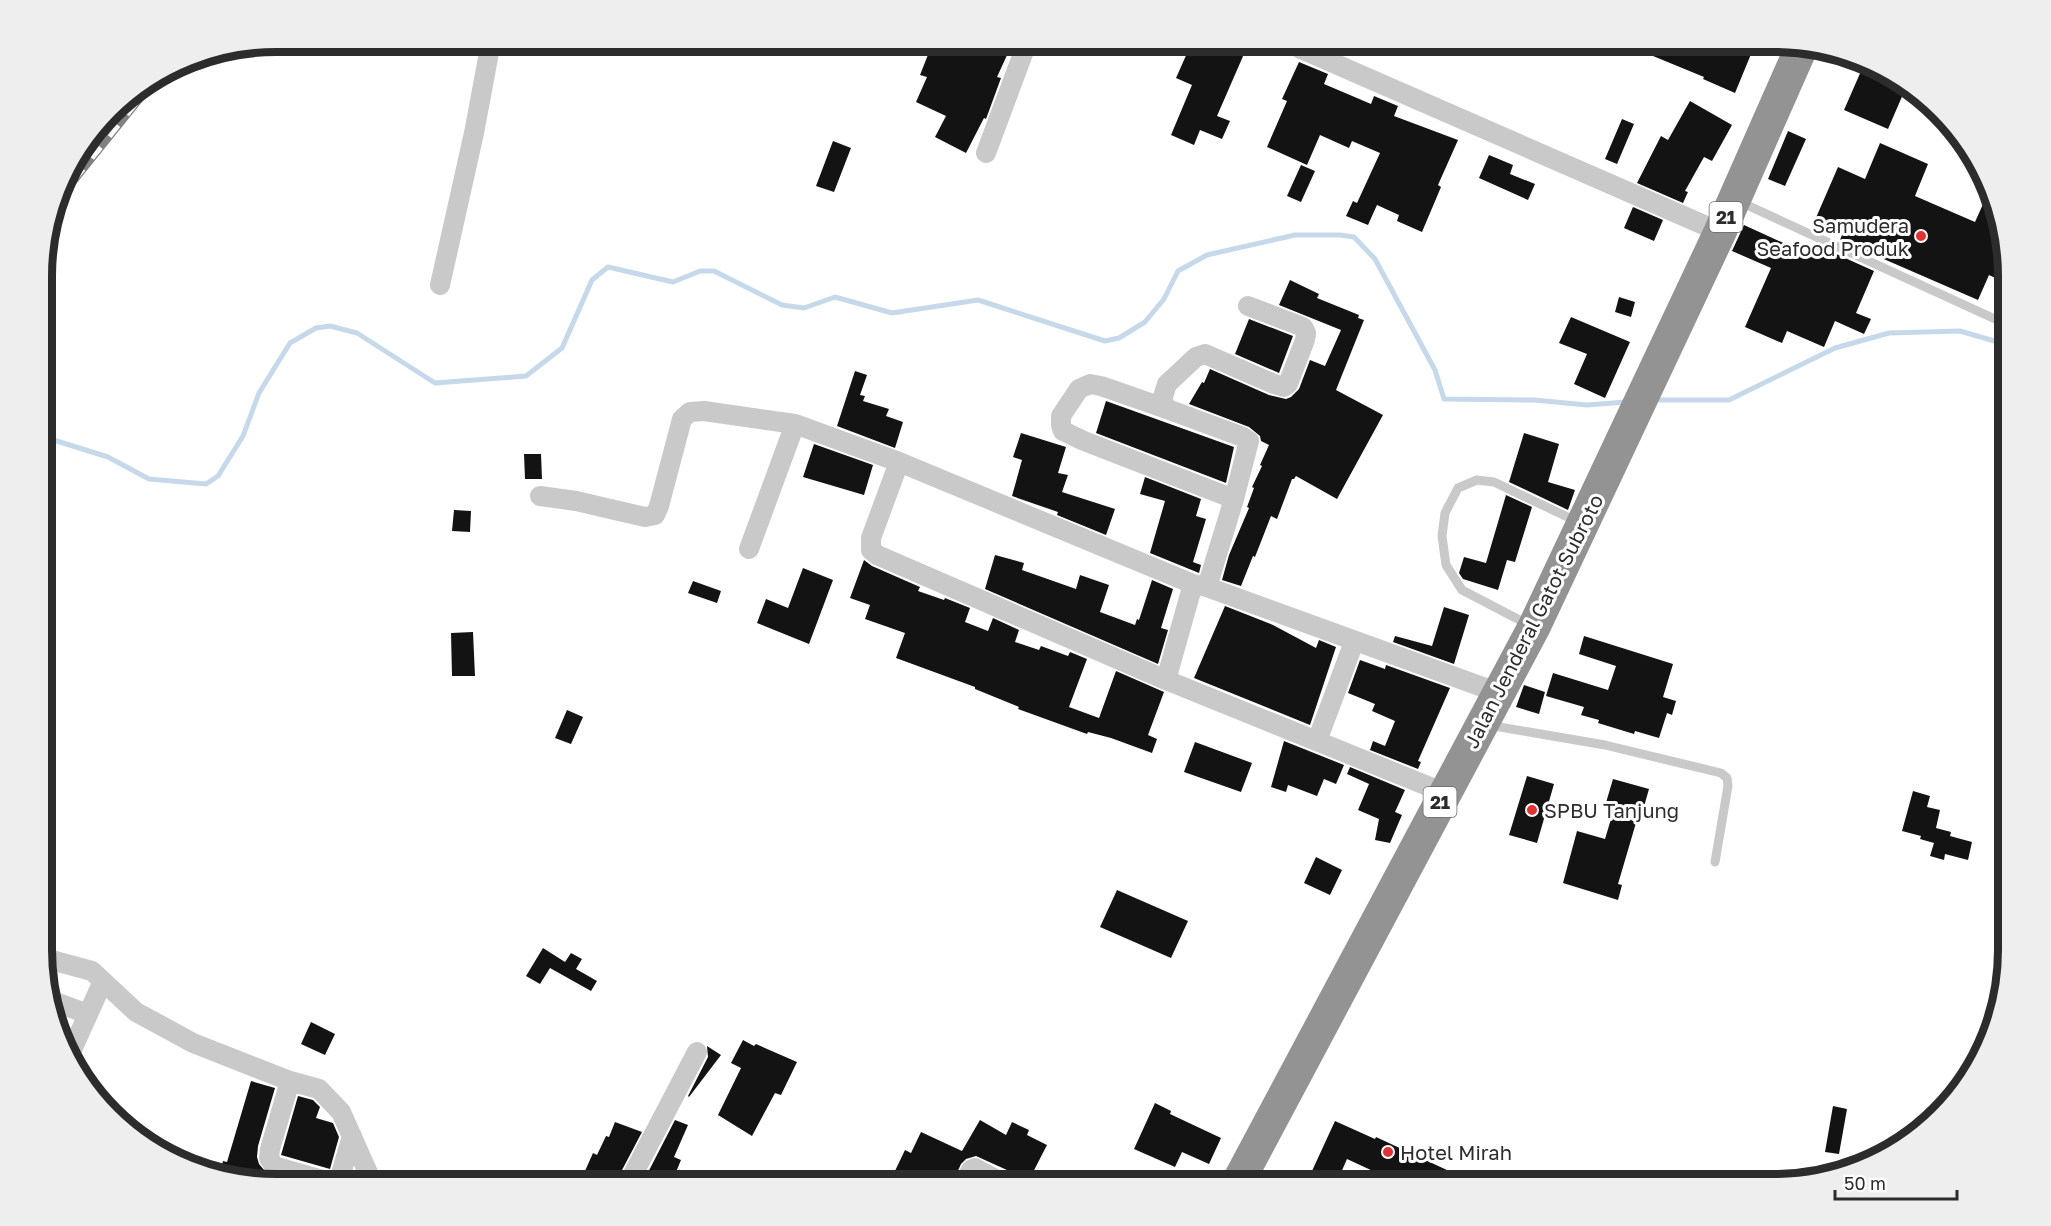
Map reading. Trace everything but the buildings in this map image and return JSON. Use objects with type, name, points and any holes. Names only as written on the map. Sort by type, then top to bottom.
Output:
[{"type":"highway","name":"Jalan Jenderal Gatot Subroto","points":[[1242,1174],[1534,627],[1720,232],[1733,198],[1799,54]]},
{"type":"street","points":[[440,285],[474,133],[489,52]]},
{"type":"street","points":[[986,153],[1024,52]]},
{"type":"street","points":[[1312,52],[1720,232]]},
{"type":"street","points":[[1167,409],[1162,400],[1167,384],[1196,357],[1204,354],[1274,384],[1284,387],[1288,384],[1305,340],[1306,333],[1303,327],[1248,306]]},
{"type":"street","points":[[1166,680],[1234,499],[1249,441],[1244,437],[1167,409],[1090,384],[1079,389],[1061,416],[1060,425],[1063,431],[1234,499]]},
{"type":"street","points":[[540,496],[576,501],[645,517],[654,515],[659,506],[682,419],[690,412],[704,411],[795,424],[899,462],[1200,585],[1499,693]]},
{"type":"street","points":[[748,549],[795,424]]},
{"type":"street","points":[[899,462],[871,538],[871,550],[877,555],[1166,680],[1445,793]]},
{"type":"street","points":[[1317,741],[1354,642]]},
{"type":"street","points":[[53,960],[92,971],[136,1012],[193,1043],[290,1081],[319,1089],[341,1112],[369,1174]]},
{"type":"street","points":[[74,1044],[103,981]]},
{"type":"street","points":[[59,1004],[88,1014]]},
{"type":"street","points":[[633,1174],[697,1052]]},
{"type":"street","points":[[290,1081],[269,1158],[274,1166],[302,1174]]},
{"type":"street","points":[[341,1174],[352,1136]]},
{"type":"street","points":[[969,1174],[975,1168],[986,1174]]},
{"type":"lane","points":[[1733,198],[1998,320]]},
{"type":"lane","points":[[1534,627],[1462,590],[1446,565],[1442,536],[1445,513],[1458,488],[1477,480],[1494,482],[1583,524]]},
{"type":"lane","points":[[1483,724],[1605,745],[1721,773],[1727,778],[1728,786],[1715,862]]},
{"type":"waterway","points":[[52,440],[108,457],[149,479],[206,484],[218,476],[243,436],[259,393],[290,343],[316,328],[330,326],[357,333],[435,383],[526,376],[562,348],[592,280],[608,267],[673,282],[700,271],[714,271],[782,305],[804,308],[835,297],[892,313],[978,300],[1105,341],[1119,338],[1145,322],[1164,299],[1178,271],[1207,255],[1295,235],[1354,237],[1375,259],[1435,370],[1444,399],[1534,400],[1587,405],[1626,402]]},
{"type":"waterway","points":[[1654,400],[1729,400],[1835,348],[1889,333],[1960,331],[1998,342]]},
{"type":"railway","points":[[76,179],[140,99]]},
{"type":"place","name":"Samudera Seafood Produk","points":[[1921,236]]},
{"type":"place","name":"SPBU Tanjung","points":[[1532,810]]},
{"type":"place","name":"Hotel Mirah","points":[[1388,1152]]}]
